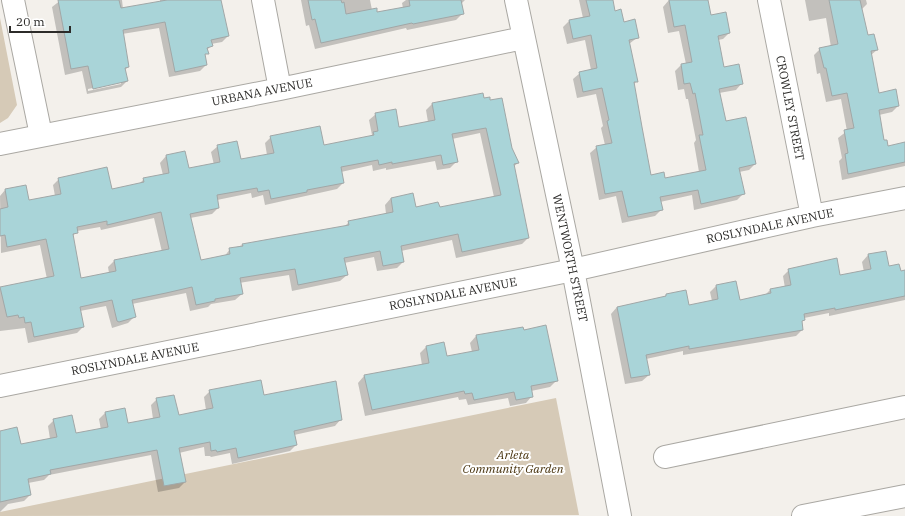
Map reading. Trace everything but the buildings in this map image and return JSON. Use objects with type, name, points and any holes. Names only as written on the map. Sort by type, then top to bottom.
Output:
[{"type":"street","points":[[13,0],[41,136]]},
{"type":"street","points":[[263,0],[280,89]]},
{"type":"street","name":"WENTWORTH STREET","points":[[516,0],[573,270],[620,516]]},
{"type":"street","name":"CROWLEY STREET","points":[[768,0],[812,216]]},
{"type":"street","name":"URBANA AVENUE","points":[[0,144],[280,89],[524,38]]},
{"type":"street","name":"ROSLYNDALE AVENUE","points":[[0,386],[573,270],[812,216],[905,198]]},
{"type":"street","points":[[665,457],[905,407]]},
{"type":"street","points":[[803,516],[905,496]]},
{"type":"green space","points":[[0,18],[17,105],[8,118],[0,123]]},
{"type":"green space","name":"Arleta Community Garden","points":[[556,398],[579,515],[0,516],[0,512]]}]
